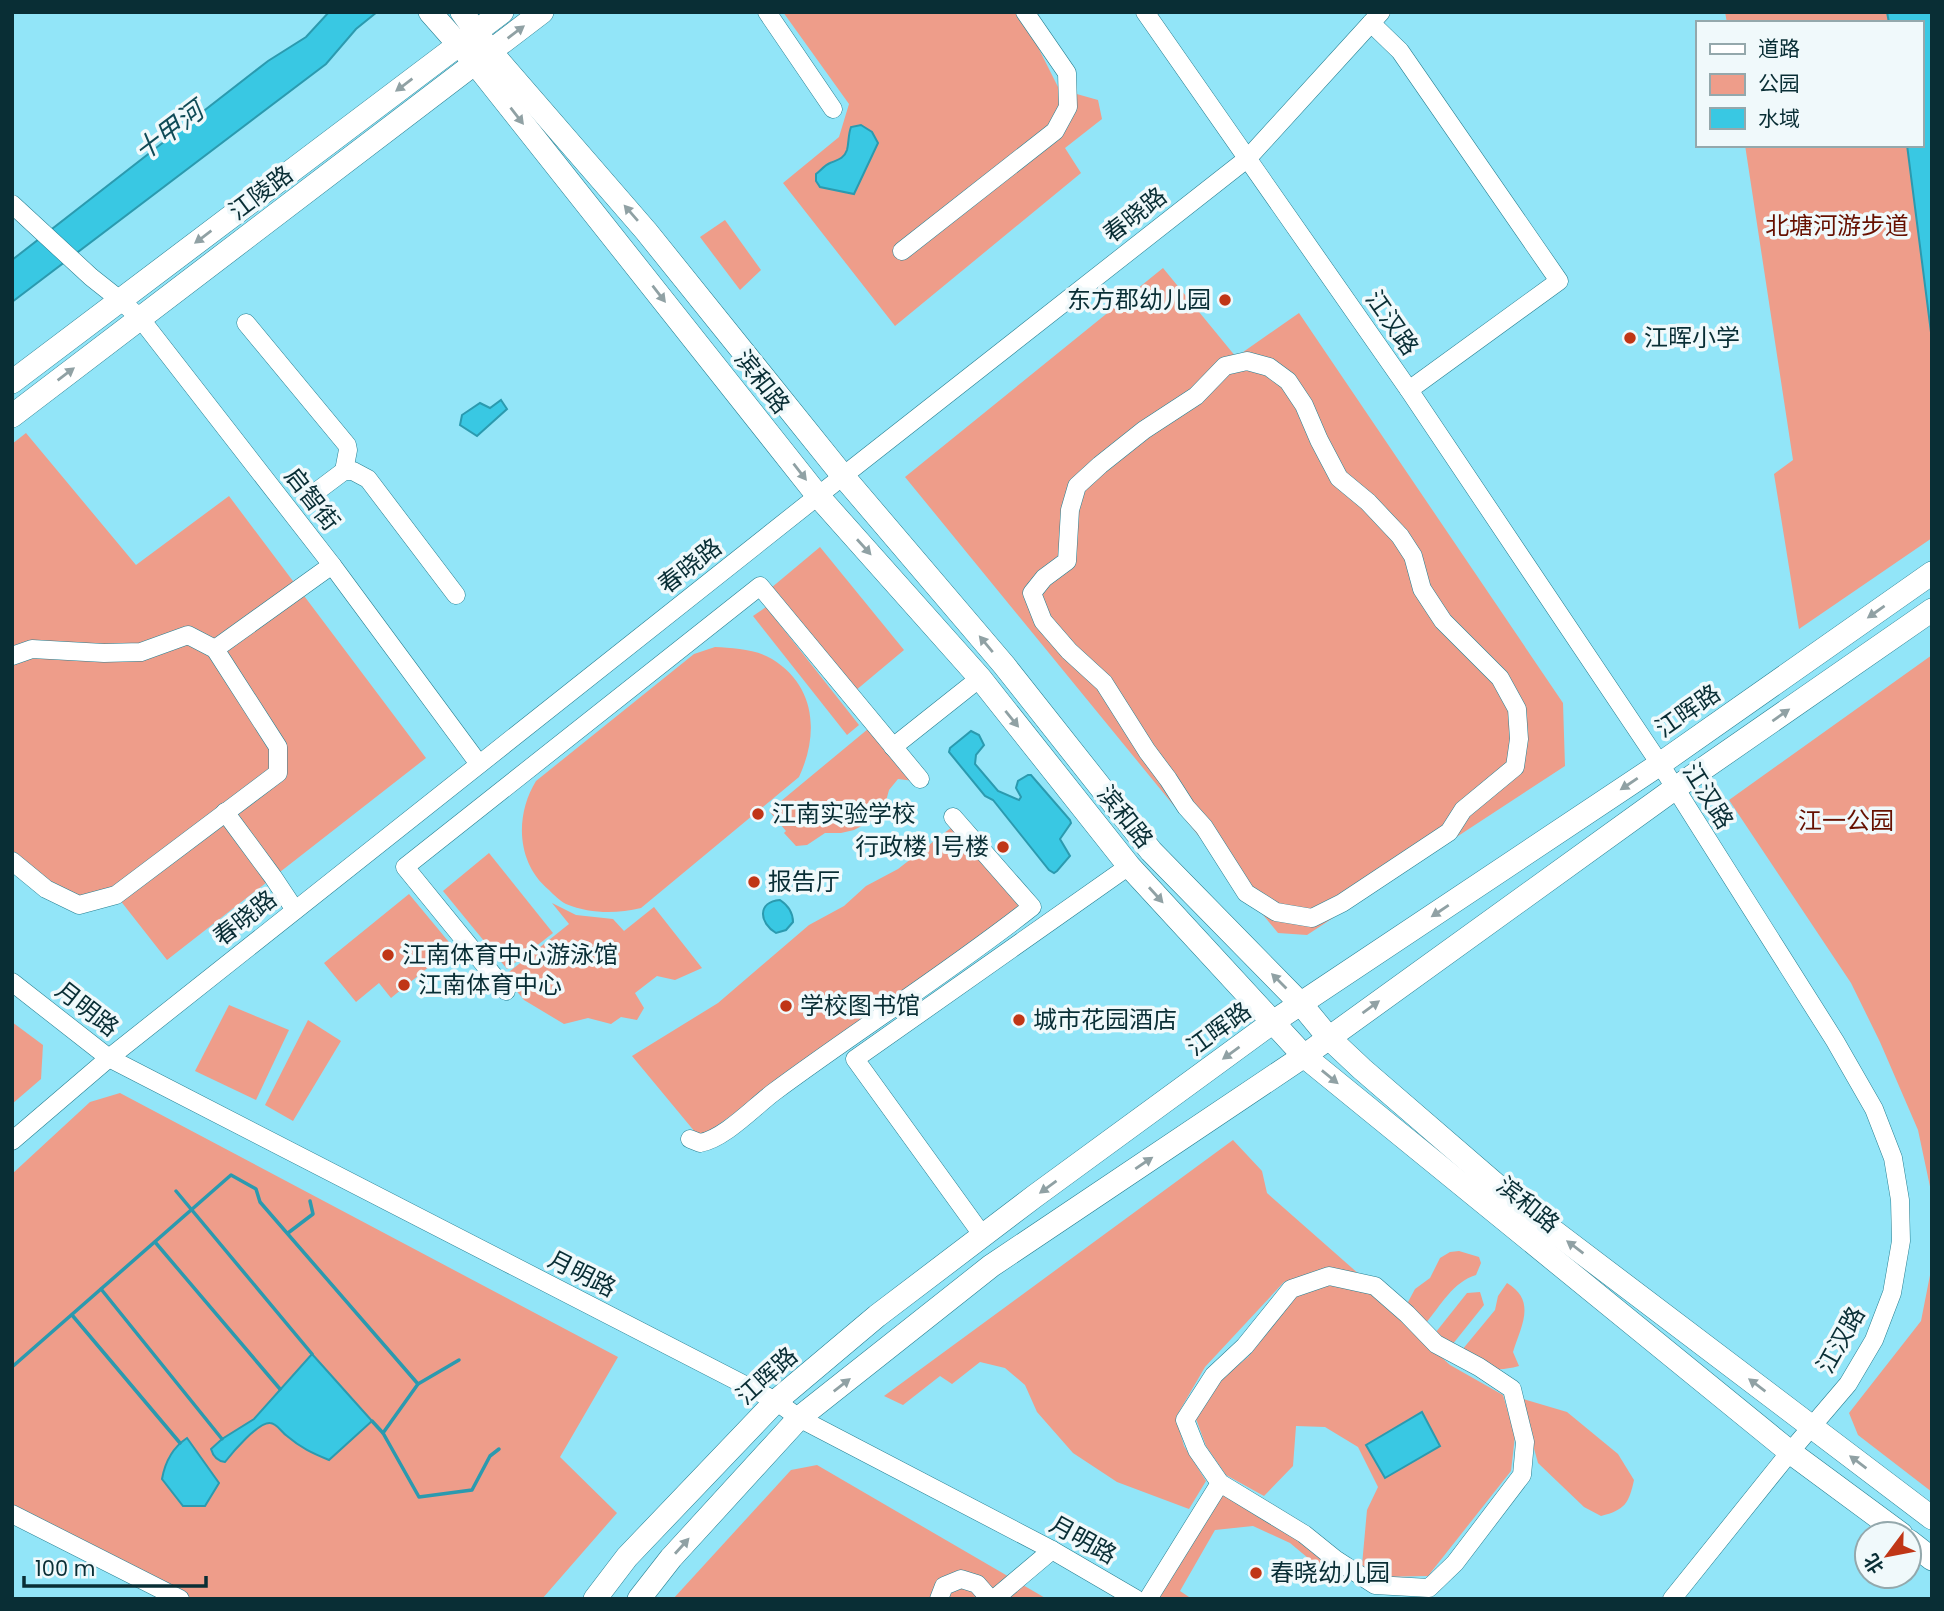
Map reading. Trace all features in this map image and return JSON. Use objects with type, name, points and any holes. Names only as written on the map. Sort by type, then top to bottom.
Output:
[{"type":"main road","name":"滨和路","points":[[430,12],[468,38],[818,496],[980,678],[1129,866],[1304,1056],[1790,1452],[1882,1520]]},
{"type":"main road","name":"滨和路","points":[[462,12],[468,38]]},
{"type":"main road","name":"江陵路","points":[[12,382],[502,12]]},
{"type":"main road","name":"江陵路","points":[[12,416],[542,12]]},
{"type":"main road","name":"滨和路","points":[[483,57],[646,230],[843,475],[1004,665],[1151,851],[1301,1004],[1329,1038],[1523,1208],[1932,1518]]},
{"type":"main road","name":"江晖路","points":[[595,1599],[627,1557],[776,1401],[877,1316],[1273,1023],[1660,764],[1932,573]]},
{"type":"main road","points":[[639,1599],[671,1558],[799,1418],[991,1266],[1304,1056],[1674,789],[1932,610]]},
{"type":"street","points":[[767,12],[833,109]]},
{"type":"street","points":[[902,251],[1055,131],[1068,107],[1067,73],[1025,12]]},
{"type":"street","name":"江汉路","points":[[1145,12],[1409,390],[1660,764],[1835,1041],[1874,1110],[1893,1158],[1900,1200],[1902,1241],[1892,1293],[1874,1340],[1848,1384],[1672,1599]]},
{"type":"street","points":[[1376,18],[1559,281],[1409,390]]},
{"type":"street","name":"春晓路","points":[[12,1141],[109,1058],[295,910],[1248,158],[1376,18]]},
{"type":"street","name":"启智街","points":[[12,204],[140,318],[332,565],[479,764]]},
{"type":"street","points":[[246,323],[347,445],[344,471]]},
{"type":"street","points":[[1247,362],[1269,367],[1288,381],[1304,405],[1339,478],[1368,502],[1400,536],[1413,556],[1422,589],[1443,621],[1500,678],[1517,709],[1519,739],[1515,767],[1463,810],[1449,832],[1342,903],[1312,918],[1276,912],[1246,893],[1203,827],[1147,751],[1104,683],[1069,651],[1043,621],[1032,593],[1044,578],[1067,561],[1070,510],[1077,486],[1144,430],[1196,396],[1225,366],[1247,362]]},
{"type":"street","points":[[312,495],[344,471],[354,471],[368,479],[456,595]]},
{"type":"street","points":[[215,649],[332,565]]},
{"type":"street","points":[[506,991],[405,867],[760,586],[920,779]]},
{"type":"street","points":[[12,656],[32,649],[141,652],[188,635],[215,649],[278,747],[278,773],[116,895],[79,905],[46,889],[12,862]]},
{"type":"street","points":[[893,747],[980,678]]},
{"type":"street","points":[[225,812],[295,910]]},
{"type":"street","points":[[690,1139],[700,1143],[716,1139],[774,1092],[1032,907],[953,817]]},
{"type":"street","points":[[983,1236],[855,1059],[1129,866]]},
{"type":"street","name":"月明路","points":[[12,982],[109,1058],[776,1401],[799,1418],[1052,1550],[1136,1599]]},
{"type":"street","points":[[1329,1276],[1375,1286],[1436,1344],[1479,1367],[1512,1389],[1525,1442],[1522,1475],[1455,1563],[1429,1588],[1375,1585],[1335,1559],[1304,1534],[1220,1483],[1197,1450],[1185,1420],[1214,1375],[1245,1346],[1291,1289],[1329,1276]]},
{"type":"street","points":[[1149,1599],[1220,1483]]},
{"type":"street","points":[[12,1514],[180,1599]]},
{"type":"street","points":[[940,1599],[944,1586],[961,1578],[977,1584],[992,1599],[1052,1550]]},
{"type":"green space","points":[[783,12],[1015,12],[1037,45],[1059,89],[1098,100],[1102,119],[1065,148],[1081,173],[895,326],[783,183],[839,137],[849,104]]},
{"type":"green space","points":[[1725,12],[1887,12],[1889,21],[1727,21]]},
{"type":"green space","name":"北塘河游步道","points":[[1745,147],[1907,147],[1932,340],[1932,538],[1799,629],[1774,474],[1793,460]]},
{"type":"green space","points":[[725,220],[761,270],[740,290],[700,237]]},
{"type":"green space","points":[[1163,268],[1236,357],[1299,313],[1563,703],[1565,766],[1307,935],[1278,933],[905,477]]},
{"type":"green space","points":[[26,433],[136,565],[229,496],[426,758],[167,960],[116,895],[79,905],[12,861],[12,444]]},
{"type":"green space","points":[[820,547],[904,650],[855,691],[771,588]]},
{"type":"green space","points":[[766,607],[859,725],[847,735],[753,616]]},
{"type":"green space","points":[[715,647],[766,656],[787,670],[798,683],[810,712],[811,728],[799,777],[641,908],[604,912],[585,910],[564,903],[538,879],[525,853],[522,823],[529,794],[536,781],[694,654]]},
{"type":"green space","name":"江一公园","points":[[1932,655],[1932,1196],[1918,1130],[1851,983],[1729,800]]},
{"type":"green space","points":[[868,729],[914,781],[898,779],[871,821],[854,830],[825,833],[807,845],[796,846],[769,811]]},
{"type":"green space","points":[[952,827],[1021,907],[700,1138],[632,1056],[718,1003],[809,925],[844,906],[866,886],[898,869]]},
{"type":"green space","points":[[489,853],[553,933],[507,969],[443,891]]},
{"type":"green space","name":"江南体育中心游泳馆","points":[[409,894],[453,947],[391,998],[379,983],[356,1002],[324,963]]},
{"type":"green space","points":[[552,903],[576,915],[613,919],[624,931],[654,907],[702,968],[675,980],[657,976],[635,993],[644,1008],[637,1020],[621,1017],[611,1024],[588,1018],[564,1024],[524,1000],[504,976],[569,924]]},
{"type":"green space","points":[[229,1005],[289,1030],[256,1100],[195,1071]]},
{"type":"green space","points":[[308,1020],[341,1041],[293,1121],[265,1105]]},
{"type":"green space","points":[[12,1022],[43,1045],[41,1079],[12,1104]]},
{"type":"green space","points":[[120,1093],[618,1357],[560,1457],[617,1513],[542,1599],[190,1599],[12,1508],[12,1174],[90,1102]]},
{"type":"green space","points":[[1233,1140],[1262,1171],[1267,1193],[1360,1275],[1330,1268],[1284,1282],[1205,1367],[1176,1417],[1184,1446],[1206,1481],[1189,1509],[1117,1482],[1073,1453],[1037,1412],[1025,1385],[1005,1368],[980,1362],[952,1384],[940,1376],[903,1405],[884,1396]]},
{"type":"green space","points":[[1459,1251],[1479,1257],[1481,1263],[1476,1275],[1454,1289],[1426,1323],[1410,1310],[1408,1302],[1415,1289],[1430,1278],[1440,1258],[1450,1252]]},
{"type":"green space","points":[[1932,1265],[1932,1492],[1858,1435],[1849,1413],[1921,1321]]},
{"type":"green space","points":[[1507,1283],[1522,1298],[1524,1306],[1523,1323],[1513,1352],[1519,1366],[1494,1369],[1462,1350],[1495,1310],[1498,1296]]},
{"type":"green space","points":[[1329,1284],[1372,1294],[1450,1365],[1503,1395],[1515,1436],[1511,1471],[1428,1576],[1378,1577],[1362,1565],[1367,1510],[1378,1487],[1358,1447],[1325,1427],[1296,1426],[1293,1466],[1264,1496],[1226,1475],[1206,1446],[1196,1419],[1222,1378],[1248,1357],[1297,1295]]},
{"type":"green space","points":[[1480,1292],[1484,1305],[1452,1345],[1440,1342],[1436,1332],[1467,1293]]},
{"type":"green space","points":[[1520,1398],[1567,1412],[1618,1454],[1634,1480],[1630,1494],[1621,1508],[1601,1516],[1584,1507],[1538,1463]]},
{"type":"green space","points":[[817,1465],[1047,1599],[673,1599],[791,1470]]},
{"type":"green space","points":[[1223,1492],[1291,1534],[1345,1575],[1338,1583],[1290,1543],[1253,1526],[1215,1530],[1180,1591],[1192,1599],[1159,1597]]},
{"type":"water","points":[[329,12],[377,12],[356,29],[326,64],[12,302],[12,260],[268,61],[306,37]]},
{"type":"water","points":[[1887,12],[1932,12],[1932,340],[1907,147],[1923,147],[1923,21],[1889,21]]},
{"type":"water","points":[[861,125],[872,132],[878,143],[854,194],[820,187],[816,174],[844,155],[851,127]]},
{"type":"water","points":[[501,400],[507,409],[477,436],[460,425],[462,415],[480,403],[490,408]]},
{"type":"water","points":[[971,731],[979,735],[984,745],[976,755],[975,764],[998,791],[1019,800],[1021,797],[1016,788],[1018,781],[1031,775],[1070,820],[1071,823],[1060,839],[1070,856],[1054,873],[949,752],[950,748]]},
{"type":"water","points":[[780,900],[790,910],[793,922],[786,930],[776,933],[766,924],[763,914],[767,905]]},
{"type":"water","points":[[312,1354],[372,1421],[329,1460],[302,1447],[275,1424],[270,1423],[252,1433],[225,1462],[216,1458],[211,1449],[254,1419]]},
{"type":"water","points":[[1422,1412],[1440,1446],[1385,1478],[1366,1445]]},
{"type":"water","points":[[187,1438],[219,1483],[205,1506],[183,1506],[162,1479],[170,1456]]},
{"type":"waterway","points":[[12,1367],[231,1175],[256,1189],[260,1202],[418,1384]]},
{"type":"waterway","points":[[176,1191],[312,1354]]},
{"type":"waterway","points":[[288,1233],[313,1214],[310,1201]]},
{"type":"waterway","points":[[155,1242],[280,1389]]},
{"type":"waterway","points":[[101,1289],[222,1439]]},
{"type":"waterway","points":[[72,1315],[180,1443]]},
{"type":"waterway","points":[[372,1421],[383,1433],[418,1384],[459,1360]]},
{"type":"waterway","points":[[383,1433],[419,1497],[472,1490],[490,1456],[499,1449]]},
{"type":"place","name":"东方郡幼儿园","points":[[1225,300]]},
{"type":"place","name":"江晖小学","points":[[1630,338]]},
{"type":"place","name":"江南实验学校","points":[[758,814]]},
{"type":"place","name":"行政楼 1号楼","points":[[1003,847]]},
{"type":"place","name":"报告厅","points":[[754,882]]},
{"type":"place","name":"江南体育中心游泳馆","points":[[388,955]]},
{"type":"place","name":"江南体育中心","points":[[404,985]]},
{"type":"place","name":"学校图书馆","points":[[786,1006]]},
{"type":"place","name":"城市花园酒店","points":[[1019,1020]]},
{"type":"place","name":"春晓幼儿园","points":[[1256,1573]]},
{"type":"water label","name":"十甲河","points":[[169,131]]}]
